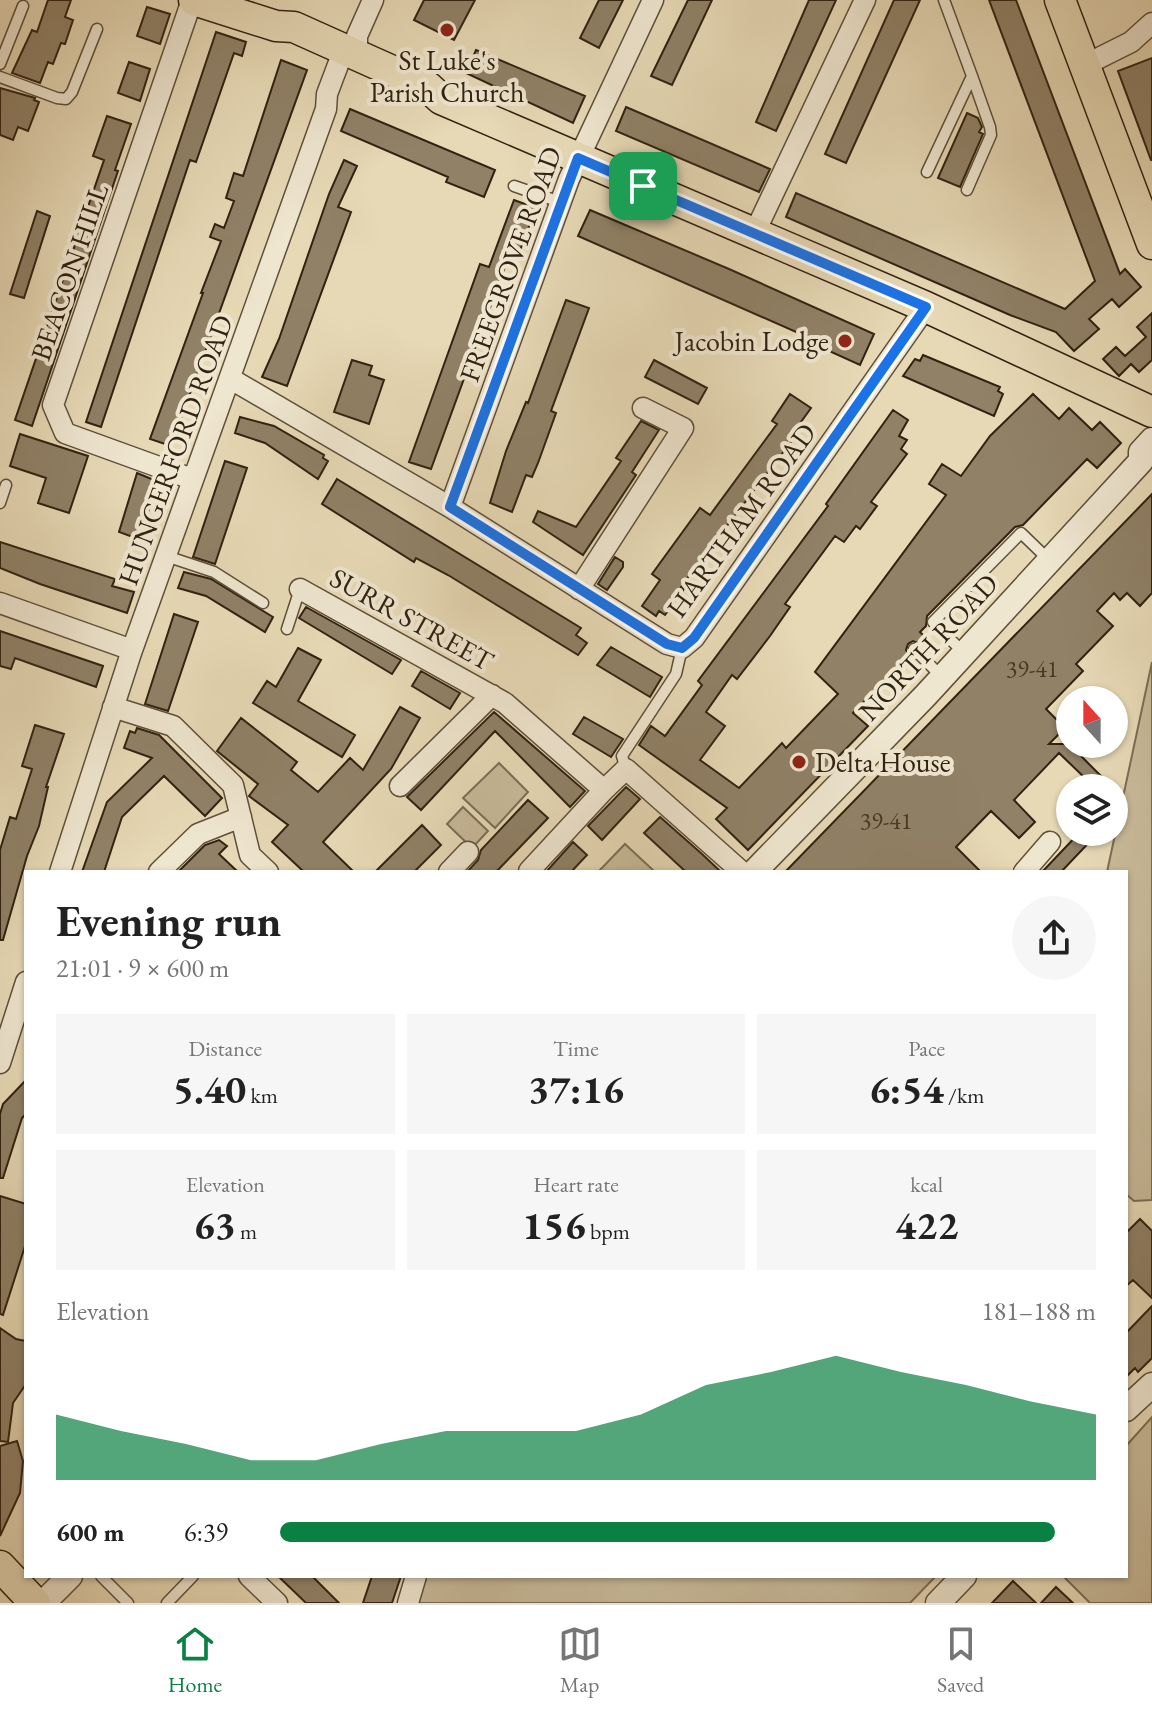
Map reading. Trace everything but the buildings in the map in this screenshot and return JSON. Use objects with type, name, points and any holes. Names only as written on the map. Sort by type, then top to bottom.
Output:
[{"type":"main road","points":[[1060,0],[1152,244]]},
{"type":"main road","points":[[208,2],[276,26],[294,27],[428,87],[441,99],[926,307],[1152,412]]},
{"type":"main road","points":[[0,1566],[35,1603]]},
{"type":"street","name":"HUNGERFORD ROAD","points":[[61,870],[132,650],[326,109],[327,94],[373,0]]},
{"type":"street","name":"FREEGROVE ROAD","points":[[450,507],[560,202],[653,0]]},
{"type":"street","points":[[754,234],[865,0]]},
{"type":"street","name":"BEACON HILL","points":[[192,479],[65,433],[53,405],[208,2]]},
{"type":"street","points":[[1083,66],[1131,42],[1152,23]]},
{"type":"street","name":"HARTHAM ROAD","points":[[231,379],[450,507],[667,644],[682,648],[694,638],[926,307]]},
{"type":"street","points":[[579,589],[683,428],[643,408]]},
{"type":"street","name":"NORTH ROAD","points":[[756,870],[942,678],[1149,454]]},
{"type":"street","name":"SURR STREET","points":[[300,589],[505,703],[604,790]]},
{"type":"street","points":[[0,603],[132,650]]},
{"type":"street","name":"SURR STREET","points":[[400,786],[492,695]]},
{"type":"street","points":[[113,707],[173,726],[233,785],[250,855],[266,870]]},
{"type":"street","points":[[530,870],[626,769],[740,870]]},
{"type":"street","points":[[161,870],[198,834],[241,817]]},
{"type":"street","points":[[1026,870],[1050,842]]},
{"type":"street","points":[[451,870],[468,852]]},
{"type":"street","points":[[0,1063],[24,988]]},
{"type":"street","points":[[1128,1407],[1152,1385]]},
{"type":"street","points":[[43,1603],[68,1578]]},
{"type":"street","points":[[251,1578],[277,1603]]},
{"type":"street","points":[[408,1603],[415,1578]]},
{"type":"street","points":[[938,1603],[962,1578]]},
{"type":"lane","points":[[944,0],[991,135],[967,190]]},
{"type":"lane","points":[[0,64],[23,6]]},
{"type":"lane","points":[[0,77],[66,99],[72,92],[97,29]]},
{"type":"lane","points":[[927,172],[972,76]]},
{"type":"lane","points":[[514,186],[560,202]]},
{"type":"lane","points":[[0,503],[6,485]]},
{"type":"lane","points":[[964,653],[933,622],[1021,533],[1049,560]]},
{"type":"lane","points":[[166,556],[214,572],[263,603]]},
{"type":"lane","name":"SURR STREET","points":[[287,629],[300,589]]},
{"type":"lane","points":[[626,769],[622,756],[676,674],[682,648]]},
{"type":"lane","points":[[914,649],[942,678]]},
{"type":"lane","points":[[103,1578],[128,1603]]},
{"type":"lane","points":[[167,1603],[191,1578]]},
{"type":"shaded area","points":[[1152,662],[1152,1200],[1134,1201],[1128,1196],[1128,870],[1107,870],[1113,846],[1128,846],[1128,774]]},
{"type":"shaded area","points":[[499,763],[528,792],[495,828],[463,798]]},
{"type":"shaded area","points":[[463,807],[488,831],[472,848],[447,824]]},
{"type":"shaded area","points":[[625,844],[653,870],[600,870]]},
{"type":"shaded area","points":[[1152,1417],[1152,1603],[1090,1603],[1065,1578],[1128,1578],[1128,1444]]},
{"type":"shaded area","points":[[420,1578],[934,1578],[910,1603],[413,1603]]},
{"type":"place","name":"St Luke's Parish Church","points":[[447,30]]},
{"type":"place","name":"Jacobin Lodge","points":[[845,341]]},
{"type":"place","name":"Delta House","points":[[799,762]]},
{"type":"route","points":[[578,158],[643,186],[926,307],[694,638],[682,648],[667,644],[450,507],[578,158]]}]
